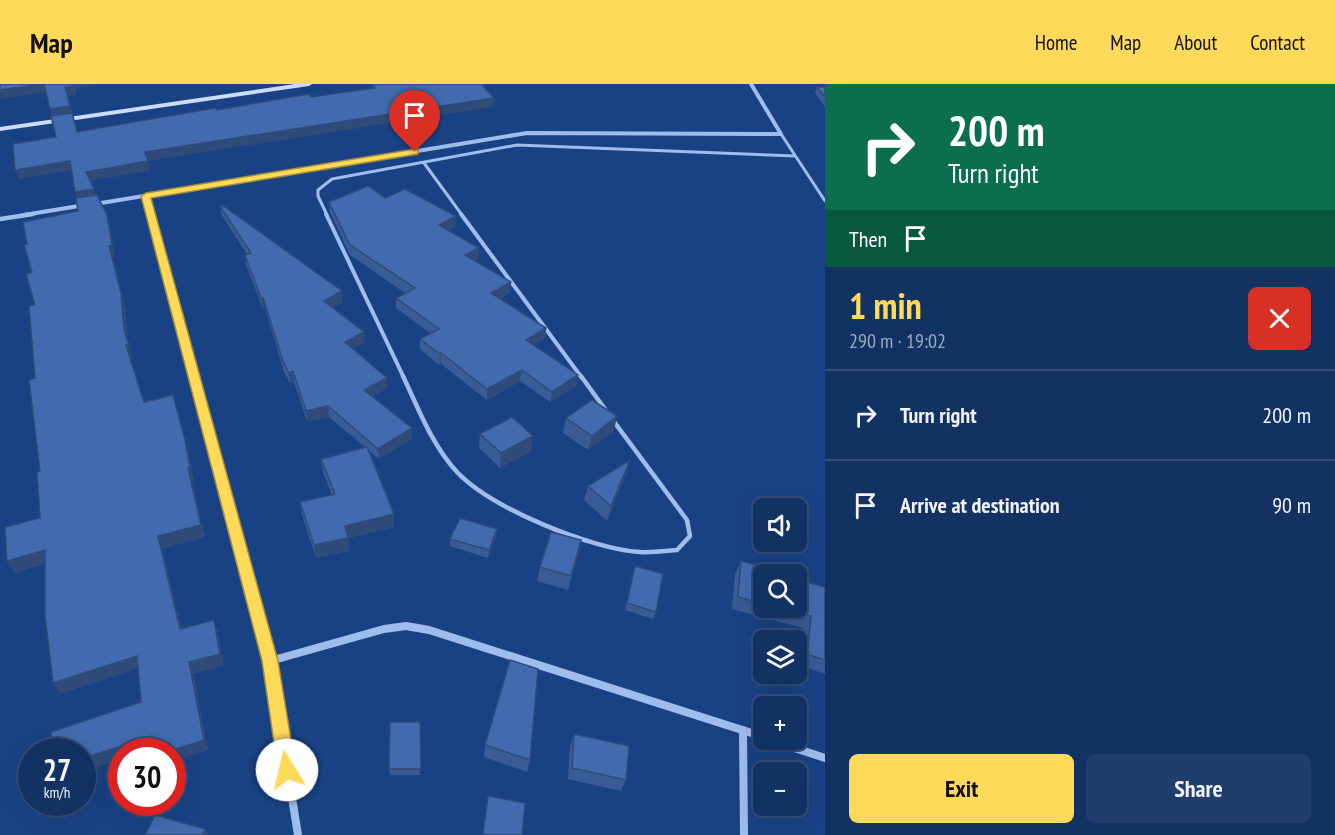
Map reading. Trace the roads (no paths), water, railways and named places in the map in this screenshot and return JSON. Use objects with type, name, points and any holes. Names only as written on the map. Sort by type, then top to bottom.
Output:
[{"type":"street","points":[[0,129],[309,84]]},
{"type":"street","points":[[751,84],[781,134]]},
{"type":"street","points":[[0,219],[527,133],[781,134]]},
{"type":"street","points":[[146,196],[270,661],[298,835]]},
{"type":"street","points":[[270,661],[384,629],[406,626],[429,630],[753,734]]},
{"type":"street","points":[[742,730],[744,835]]},
{"type":"street","points":[[801,750],[825,758]]},
{"type":"lane","points":[[781,134],[825,201]]},
{"type":"lane","points":[[424,163],[687,520],[690,536],[677,550],[640,552],[607,546],[528,519],[489,498],[458,473],[435,444],[318,196],[318,190],[332,179],[517,145],[795,156]]}]
